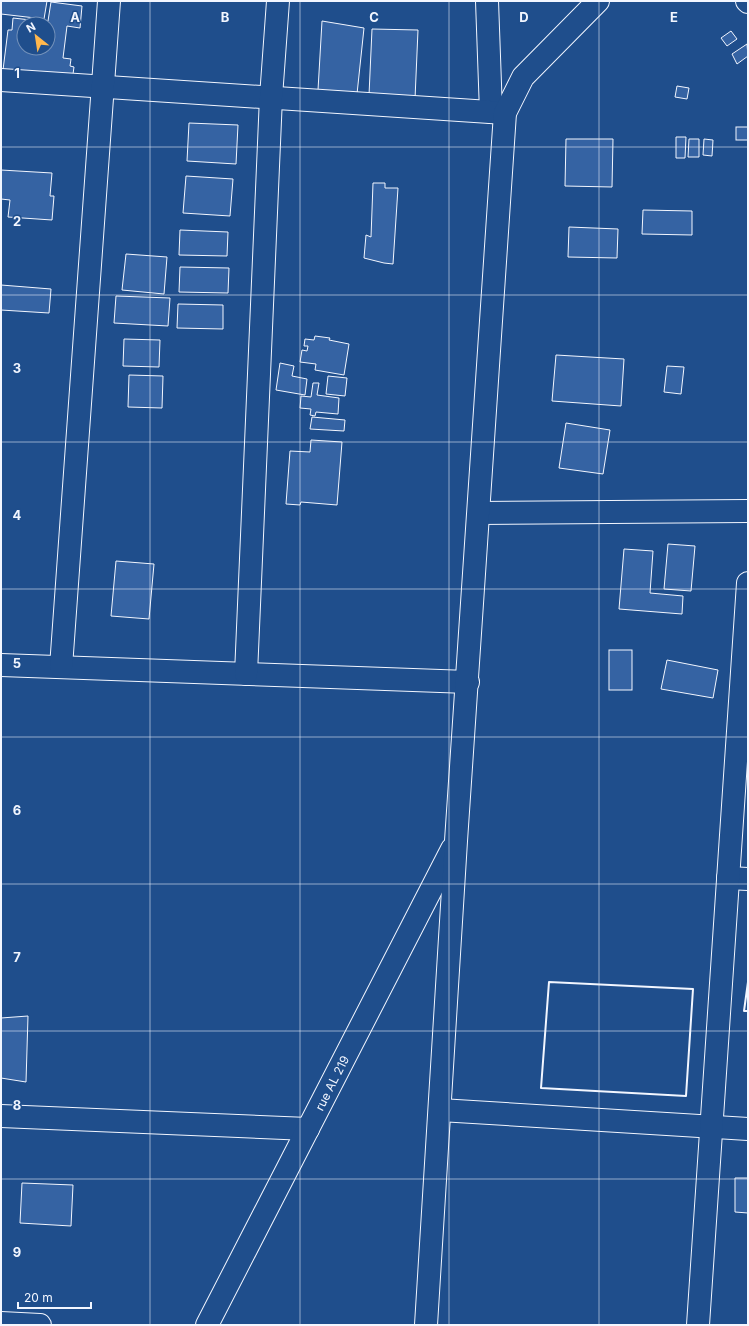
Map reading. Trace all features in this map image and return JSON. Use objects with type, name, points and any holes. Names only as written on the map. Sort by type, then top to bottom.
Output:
[{"type":"street","points":[[61,667],[109,1]]},
{"type":"street","points":[[246,674],[271,97],[278,1]]},
{"type":"street","points":[[426,1325],[456,841],[479,512],[498,112],[487,1]]},
{"type":"street","points":[[498,112],[523,77],[598,1]]},
{"type":"street","points":[[1,80],[498,112]]},
{"type":"street","points":[[479,512],[748,511]]},
{"type":"street","points":[[698,1325],[711,1126],[738,879],[748,583]]},
{"type":"street","points":[[1,665],[468,682]]},
{"type":"street","name":"rue AL 219","points":[[207,1325],[456,841]]},
{"type":"street","points":[[440,1110],[748,1129]]},
{"type":"street","points":[[1,1116],[308,1129]]},
{"type":"street","points":[[1,1323],[40,1325]]},
{"type":"building","points":[[1,1],[47,1],[44,16],[18,16],[1,14]]},
{"type":"building","points":[[51,2],[82,6],[80,28],[67,26],[63,58],[71,59],[70,66],[74,67],[71,88],[3,70],[8,30],[12,30],[13,18],[16,18],[16,56],[56,56],[56,16],[49,16]]},
{"type":"building","points":[[322,21],[364,28],[357,94],[318,90]]},
{"type":"building","points":[[372,29],[418,30],[415,99],[369,95]]},
{"type":"building","points":[[731,31],[737,39],[727,46],[721,38]]},
{"type":"building","points":[[747,44],[748,56],[737,64],[732,54]]},
{"type":"building","points":[[677,86],[689,88],[687,99],[675,97]]},
{"type":"building","points":[[189,123],[238,125],[236,164],[187,161]]},
{"type":"building","points":[[736,127],[748,127],[748,140],[736,140]]},
{"type":"building","points":[[676,137],[686,137],[685,158],[676,158]]},
{"type":"building","points":[[566,139],[613,139],[612,187],[565,186]]},
{"type":"building","points":[[689,139],[699,139],[699,157],[688,157]]},
{"type":"building","points":[[704,139],[713,140],[712,156],[703,155]]},
{"type":"building","points":[[1,170],[52,173],[50,196],[54,196],[52,220],[8,217],[10,200],[1,199]]},
{"type":"building","points":[[186,176],[233,179],[230,216],[183,213]]},
{"type":"building","points":[[373,183],[385,183],[385,188],[398,188],[393,264],[364,258],[366,235],[371,237]]},
{"type":"building","points":[[643,210],[692,211],[692,235],[642,234]]},
{"type":"building","points":[[569,227],[618,229],[617,258],[568,257]]},
{"type":"building","points":[[180,230],[228,232],[227,256],[179,255]]},
{"type":"building","points":[[126,254],[167,257],[164,294],[122,290]]},
{"type":"building","points":[[180,267],[229,268],[228,293],[179,292]]},
{"type":"building","points":[[1,285],[51,289],[49,313],[1,310]]},
{"type":"building","points":[[116,296],[170,298],[168,326],[114,323]]},
{"type":"building","points":[[178,304],[223,305],[223,329],[177,328]]},
{"type":"building","points":[[315,336],[330,338],[329,340],[349,344],[344,375],[315,370],[316,364],[300,362],[302,350],[307,351],[308,346],[304,346],[305,339],[314,340]]},
{"type":"building","points":[[124,339],[160,340],[159,367],[123,366]]},
{"type":"building","points":[[556,355],[624,359],[621,406],[552,401]]},
{"type":"building","points":[[280,363],[294,366],[292,376],[307,379],[305,395],[276,390]]},
{"type":"building","points":[[667,366],[684,367],[681,394],[664,392]]},
{"type":"building","points":[[129,375],[163,376],[162,408],[128,407]]},
{"type":"building","points":[[328,376],[347,378],[345,396],[326,394]]},
{"type":"building","points":[[313,383],[319,383],[317,395],[339,398],[338,414],[316,412],[315,416],[310,415],[311,409],[300,408],[301,396],[311,397]]},
{"type":"building","points":[[312,417],[345,420],[344,431],[310,429]]},
{"type":"building","points":[[566,423],[610,430],[603,474],[559,468]]},
{"type":"building","points":[[311,440],[342,442],[337,505],[301,502],[300,505],[286,504],[290,451],[310,452]]},
{"type":"building","points":[[668,544],[695,546],[691,591],[664,589]]},
{"type":"building","points":[[624,549],[653,551],[650,593],[683,596],[682,614],[619,609]]},
{"type":"building","points":[[116,561],[154,564],[149,619],[111,616]]},
{"type":"building","points":[[609,650],[632,650],[632,690],[609,690]]},
{"type":"building","points":[[667,660],[718,670],[713,698],[661,689]]},
{"type":"building","points":[[28,1016],[26,1082],[1,1078],[1,1018]]},
{"type":"building","points":[[735,1178],[748,1178],[748,1213],[735,1212]]},
{"type":"building","points":[[22,1183],[73,1185],[71,1226],[20,1223]]},
{"type":"wall","points":[[549,982],[693,989],[686,1096],[541,1088],[549,982]]},
{"type":"wall","points":[[748,982],[744,1011],[748,1011]]}]
